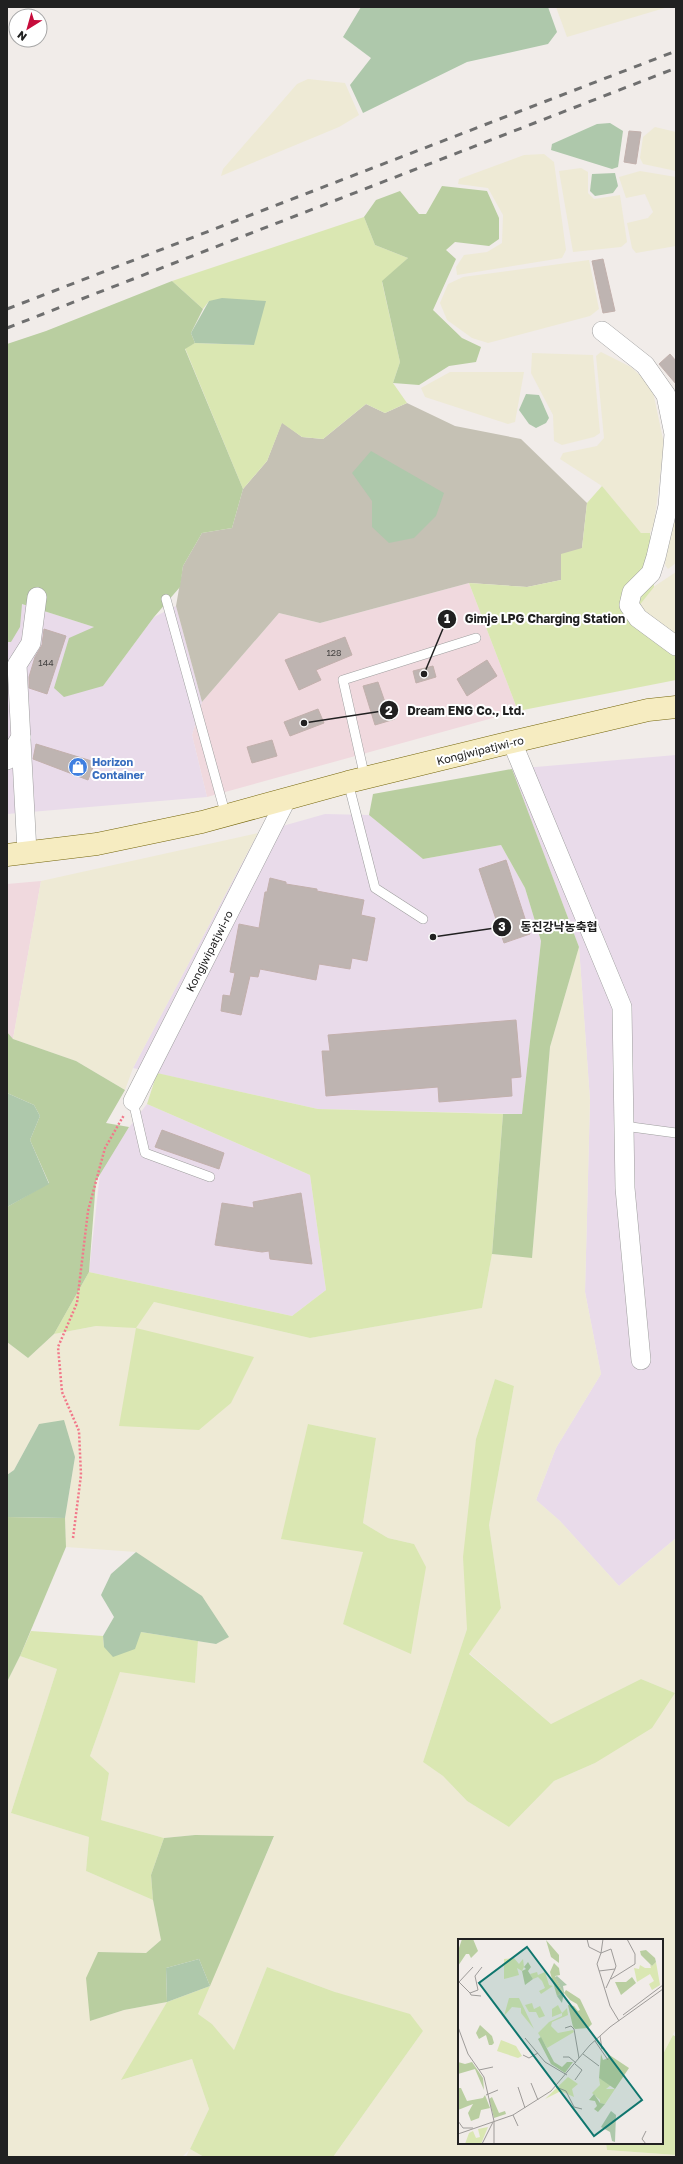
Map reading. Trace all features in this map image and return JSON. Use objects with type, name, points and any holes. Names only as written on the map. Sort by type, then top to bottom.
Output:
[{"type":"main road","name":"Kongjwipatjwi-ro","points":[[17,853],[97,844],[226,816],[356,780],[512,742],[648,710],[676,707]]},
{"type":"street","points":[[602,330],[645,365],[666,395],[674,434],[668,506],[651,573],[632,592],[629,604],[638,618],[676,646]]},
{"type":"street","points":[[17,853],[21,737],[17,665],[32,643],[37,597]]},
{"type":"street","points":[[7,760],[21,737]]},
{"type":"street","points":[[512,742],[622,1007],[625,1188],[640,1360]]},
{"type":"street","name":"Kongjwipatjwi-ro","points":[[133,1101],[286,800]]},
{"type":"lane","points":[[166,599],[226,816]]},
{"type":"lane","points":[[423,919],[375,888],[356,780],[342,680],[476,638]]},
{"type":"lane","points":[[133,1101],[145,1154],[210,1177]]},
{"type":"lane","points":[[624,1126],[676,1133]]},
{"type":"path","points":[[73,1538],[81,1475],[79,1431],[62,1392],[58,1347],[77,1303],[88,1211],[105,1148],[133,1101]]},
{"type":"shaded area","points":[[556,7],[668,7],[567,37]]},
{"type":"shaded area","points":[[308,79],[345,83],[359,115],[339,127],[221,176],[223,169],[297,84]]},
{"type":"shaded area","points":[[655,127],[676,132],[676,171],[643,164],[640,158],[643,137]]},
{"type":"shaded area","points":[[544,154],[554,162],[566,250],[562,258],[457,275],[456,267],[464,255],[487,252],[502,243],[503,215],[488,188],[458,184],[459,179],[524,155]]},
{"type":"shaded area","points":[[581,168],[588,172],[588,193],[594,199],[620,195],[627,242],[621,247],[573,252],[559,171]]},
{"type":"shaded area","points":[[640,171],[676,177],[676,246],[636,253],[632,248],[627,223],[648,218],[653,212],[645,194],[626,198],[619,177]]},
{"type":"shaded area","points":[[589,260],[599,309],[590,316],[488,343],[472,338],[447,320],[440,303],[448,284],[463,277]]},
{"type":"shaded area","points":[[601,352],[631,367],[652,387],[664,444],[654,525],[650,533],[641,533],[602,486],[560,459],[563,453],[597,446],[604,438],[596,356]]},
{"type":"shaded area","points":[[532,353],[593,355],[600,433],[594,437],[562,445],[554,441],[553,415],[531,373]]},
{"type":"shaded area","points":[[450,372],[524,372],[515,422],[508,424],[425,397],[421,388]]},
{"type":"shaded area","points":[[407,403],[455,426],[521,439],[587,503],[582,548],[561,580],[527,587],[469,583],[320,623],[279,613],[202,702],[176,606],[183,566],[202,533],[232,528],[243,489],[267,461],[282,422],[302,437],[323,439],[366,404],[385,413]]},
{"type":"shaded area","points":[[676,521],[676,563],[668,569],[665,565],[670,525]]},
{"type":"shaded area","points":[[676,572],[676,634],[638,607],[637,598]]},
{"type":"shaded area","points":[[469,583],[518,711],[207,797],[192,735],[202,702],[279,613],[320,623]]},
{"type":"shaded area","points":[[22,604],[94,627],[103,686],[154,617],[176,606],[202,702],[192,735],[207,797],[7,814],[7,642],[11,642]]},
{"type":"shaded area","points":[[676,755],[676,1538],[619,1586],[560,1521],[536,1500],[556,1448],[601,1374],[585,1292],[590,1100],[579,947],[512,769]]},
{"type":"shaded area","points":[[325,814],[369,815],[423,859],[501,845],[525,888],[541,941],[522,1114],[318,1109],[133,1068],[258,833]]},
{"type":"shaded area","points":[[258,833],[133,1068],[125,1090],[76,1061],[13,1039],[41,881]]},
{"type":"shaded area","points":[[41,881],[13,1039],[7,1032],[7,884]]},
{"type":"shaded area","points":[[579,947],[590,1100],[585,1292],[601,1374],[556,1448],[536,1500],[560,1521],[619,1586],[676,1538],[676,2029],[663,2054],[663,1939],[458,1939],[458,2144],[606,2144],[607,2150],[676,2155],[676,2157],[333,2157],[423,2031],[335,1992],[267,1967],[234,2050],[212,2024],[197,2014],[274,1837],[195,1835],[164,1838],[101,1820],[109,1773],[90,1756],[120,1671],[195,1683],[198,1641],[216,1644],[136,1552],[66,1547],[65,1518],[75,1457],[39,1424],[14,1470],[7,1475],[7,1342],[28,1358],[54,1334],[96,1326],[136,1327],[154,1302],[310,1338],[482,1308],[492,1254],[532,1257],[550,1047]],"holes":[[[495,1379],[514,1386],[489,1525],[501,1608],[469,1653],[551,1724],[641,1679],[675,1693],[595,1763],[554,1781],[509,1827],[467,1801],[443,1776],[423,1762],[467,1629],[476,1439]],[[308,1424],[376,1438],[363,1523],[388,1538],[414,1544],[343,1624],[364,1552]]]},
{"type":"shaded area","points":[[147,1104],[310,1175],[326,1290],[292,1316],[89,1272],[101,1164]]},
{"type":"shaded area","points":[[20,1656],[57,1669],[11,1813],[89,1837],[86,1871],[153,1900],[161,1940],[146,1953],[98,1952],[90,2021],[124,2010],[167,2002],[122,2080],[192,2059],[209,2109],[190,2149],[204,2157],[186,2157],[189,2150],[182,2157],[7,2157],[7,1682]]},
{"type":"green space","points":[[361,7],[548,7],[557,32],[548,44],[467,62],[363,113],[350,85],[371,58],[343,37]]},
{"type":"green space","points":[[610,123],[623,131],[618,167],[612,169],[551,150],[552,144],[597,124]]},
{"type":"green space","points":[[615,173],[618,186],[613,193],[595,196],[590,191],[592,174]]},
{"type":"green space","points":[[442,186],[487,191],[499,218],[499,239],[489,246],[455,242],[446,250],[456,259],[433,310],[462,338],[481,347],[476,362],[449,366],[419,385],[393,383],[400,362],[382,281],[408,258],[375,245],[364,217],[376,200],[400,191],[419,214],[426,214]]},
{"type":"green space","points":[[364,217],[375,245],[408,258],[382,282],[400,362],[393,383],[407,403],[385,413],[366,404],[323,439],[302,437],[282,423],[267,461],[243,489],[185,348],[195,343],[254,345],[209,301],[203,309],[172,281]]},
{"type":"green space","points":[[172,281],[203,309],[191,333],[195,343],[185,349],[243,489],[232,528],[202,533],[183,566],[180,587],[154,617],[103,686],[64,697],[54,688],[69,638],[94,627],[22,604],[20,627],[11,642],[7,642],[7,344],[46,331]]},
{"type":"green space","points":[[222,298],[266,301],[254,345],[195,343],[191,333],[209,301]]},
{"type":"green space","points":[[526,394],[539,395],[549,418],[546,423],[536,428],[529,424],[519,410]]},
{"type":"green space","points":[[371,451],[444,493],[436,516],[414,538],[389,543],[372,527],[372,501],[352,473]]},
{"type":"green space","points":[[602,486],[641,533],[650,533],[654,587],[638,607],[676,634],[676,680],[518,711],[469,583],[527,587],[561,580],[561,554],[582,548],[587,503]]},
{"type":"green space","points":[[512,769],[579,947],[550,1047],[532,1258],[492,1254],[503,1114],[522,1114],[541,941],[525,888],[501,845],[423,859],[369,815],[373,794]]},
{"type":"green space","points":[[7,1032],[13,1039],[76,1061],[125,1090],[106,1123],[129,1127],[96,1181],[89,1272],[54,1334],[28,1358],[7,1342],[7,1207],[49,1183],[30,1140],[40,1116],[34,1105],[7,1093]]},
{"type":"green space","points":[[157,1073],[318,1109],[503,1114],[492,1254],[482,1308],[310,1338],[154,1302],[136,1328],[96,1326],[54,1334],[89,1272],[292,1316],[326,1290],[310,1175],[147,1104]]},
{"type":"green space","points":[[7,1093],[34,1105],[40,1116],[30,1140],[49,1184],[7,1207]]},
{"type":"green space","points":[[136,1328],[254,1357],[231,1403],[199,1430],[119,1426]]},
{"type":"green space","points":[[495,1379],[514,1386],[489,1525],[501,1608],[469,1654],[551,1724],[641,1679],[675,1693],[652,1728],[595,1763],[554,1781],[509,1827],[467,1801],[443,1776],[423,1762],[467,1629],[463,1557],[476,1439]]},
{"type":"green space","points":[[64,1420],[75,1457],[65,1518],[7,1517],[7,1475],[14,1470],[39,1424]]},
{"type":"green space","points":[[308,1424],[376,1438],[363,1523],[388,1538],[414,1544],[426,1567],[411,1654],[343,1624],[363,1552],[281,1539]]},
{"type":"green space","points":[[7,1517],[65,1518],[66,1547],[20,1656],[7,1682]]},
{"type":"green space","points":[[136,1552],[202,1596],[229,1637],[216,1644],[141,1632],[135,1649],[113,1657],[104,1647],[103,1636],[114,1617],[101,1595],[111,1574]]},
{"type":"green space","points":[[31,1631],[103,1636],[104,1647],[141,1632],[198,1641],[195,1683],[120,1672],[90,1756],[109,1773],[101,1820],[164,1838],[151,1875],[153,1900],[86,1871],[89,1837],[11,1813],[57,1669],[20,1656]]},
{"type":"green space","points":[[195,1835],[274,1836],[210,1986],[199,1959],[166,1968],[167,2002],[124,2010],[90,2021],[86,1978],[98,1952],[146,1953],[161,1940],[153,1900],[151,1875],[164,1838]]},
{"type":"green space","points":[[199,1959],[210,1986],[167,2002],[166,1968]]},
{"type":"green space","points":[[267,1967],[335,1992],[410,2014],[423,2031],[333,2157],[204,2157],[190,2149],[209,2109],[192,2059],[121,2080],[167,2002],[210,1986],[198,2014],[212,2024],[234,2050]]},
{"type":"green space","points":[[673,2035],[676,2037],[676,2155],[607,2150],[606,2144],[663,2144],[663,2054]]},
{"type":"building","points":[[629,131],[641,132],[636,164],[624,162]]},
{"type":"building","points":[[603,259],[615,311],[603,313],[592,261]]},
{"type":"building","points":[[670,354],[676,361],[676,384],[659,364]]},
{"type":"building","points":[[44,629],[66,636],[47,694],[29,688],[29,677],[35,657],[42,645]]},
{"type":"building","points":[[345,637],[352,655],[316,670],[321,680],[299,690],[285,660]]},
{"type":"building","points":[[487,660],[497,676],[467,696],[457,679]]},
{"type":"building","points":[[433,666],[436,677],[416,683],[413,671]]},
{"type":"building","points":[[378,682],[386,705],[390,704],[395,719],[375,725],[363,686]]},
{"type":"building","points":[[318,709],[324,723],[290,736],[284,722]]},
{"type":"building","points":[[272,740],[277,756],[252,763],[247,747]]},
{"type":"building","points":[[36,744],[95,762],[88,780],[33,759]]},
{"type":"building","points":[[506,860],[530,934],[504,943],[479,869]]},
{"type":"building","points":[[270,878],[286,882],[286,884],[317,889],[317,891],[364,900],[361,915],[375,918],[367,961],[352,958],[350,969],[319,964],[316,980],[260,969],[258,977],[250,976],[241,1015],[221,1011],[223,995],[230,996],[235,973],[230,972],[239,924],[259,928],[265,892],[267,892]]},
{"type":"building","points":[[516,1020],[521,1077],[511,1078],[512,1096],[439,1102],[438,1087],[326,1096],[322,1051],[330,1051],[328,1035]]},
{"type":"building","points":[[162,1130],[224,1153],[219,1169],[155,1147]]},
{"type":"building","points":[[301,1193],[312,1264],[270,1259],[269,1251],[262,1252],[215,1245],[222,1203],[254,1208],[253,1202]]},
{"type":"railway","points":[[7,309],[676,51]]},
{"type":"railway","points":[[7,328],[676,68]]},
{"type":"place","name":"Gimje LPG Charging Station","points":[[424,674]]},
{"type":"place","name":"Dream ENG Co., Ltd.","points":[[304,723]]},
{"type":"place","name":"Horizon Container","points":[[78,767]]},
{"type":"place","name":"동진강낙농축협","points":[[433,937]]}]
